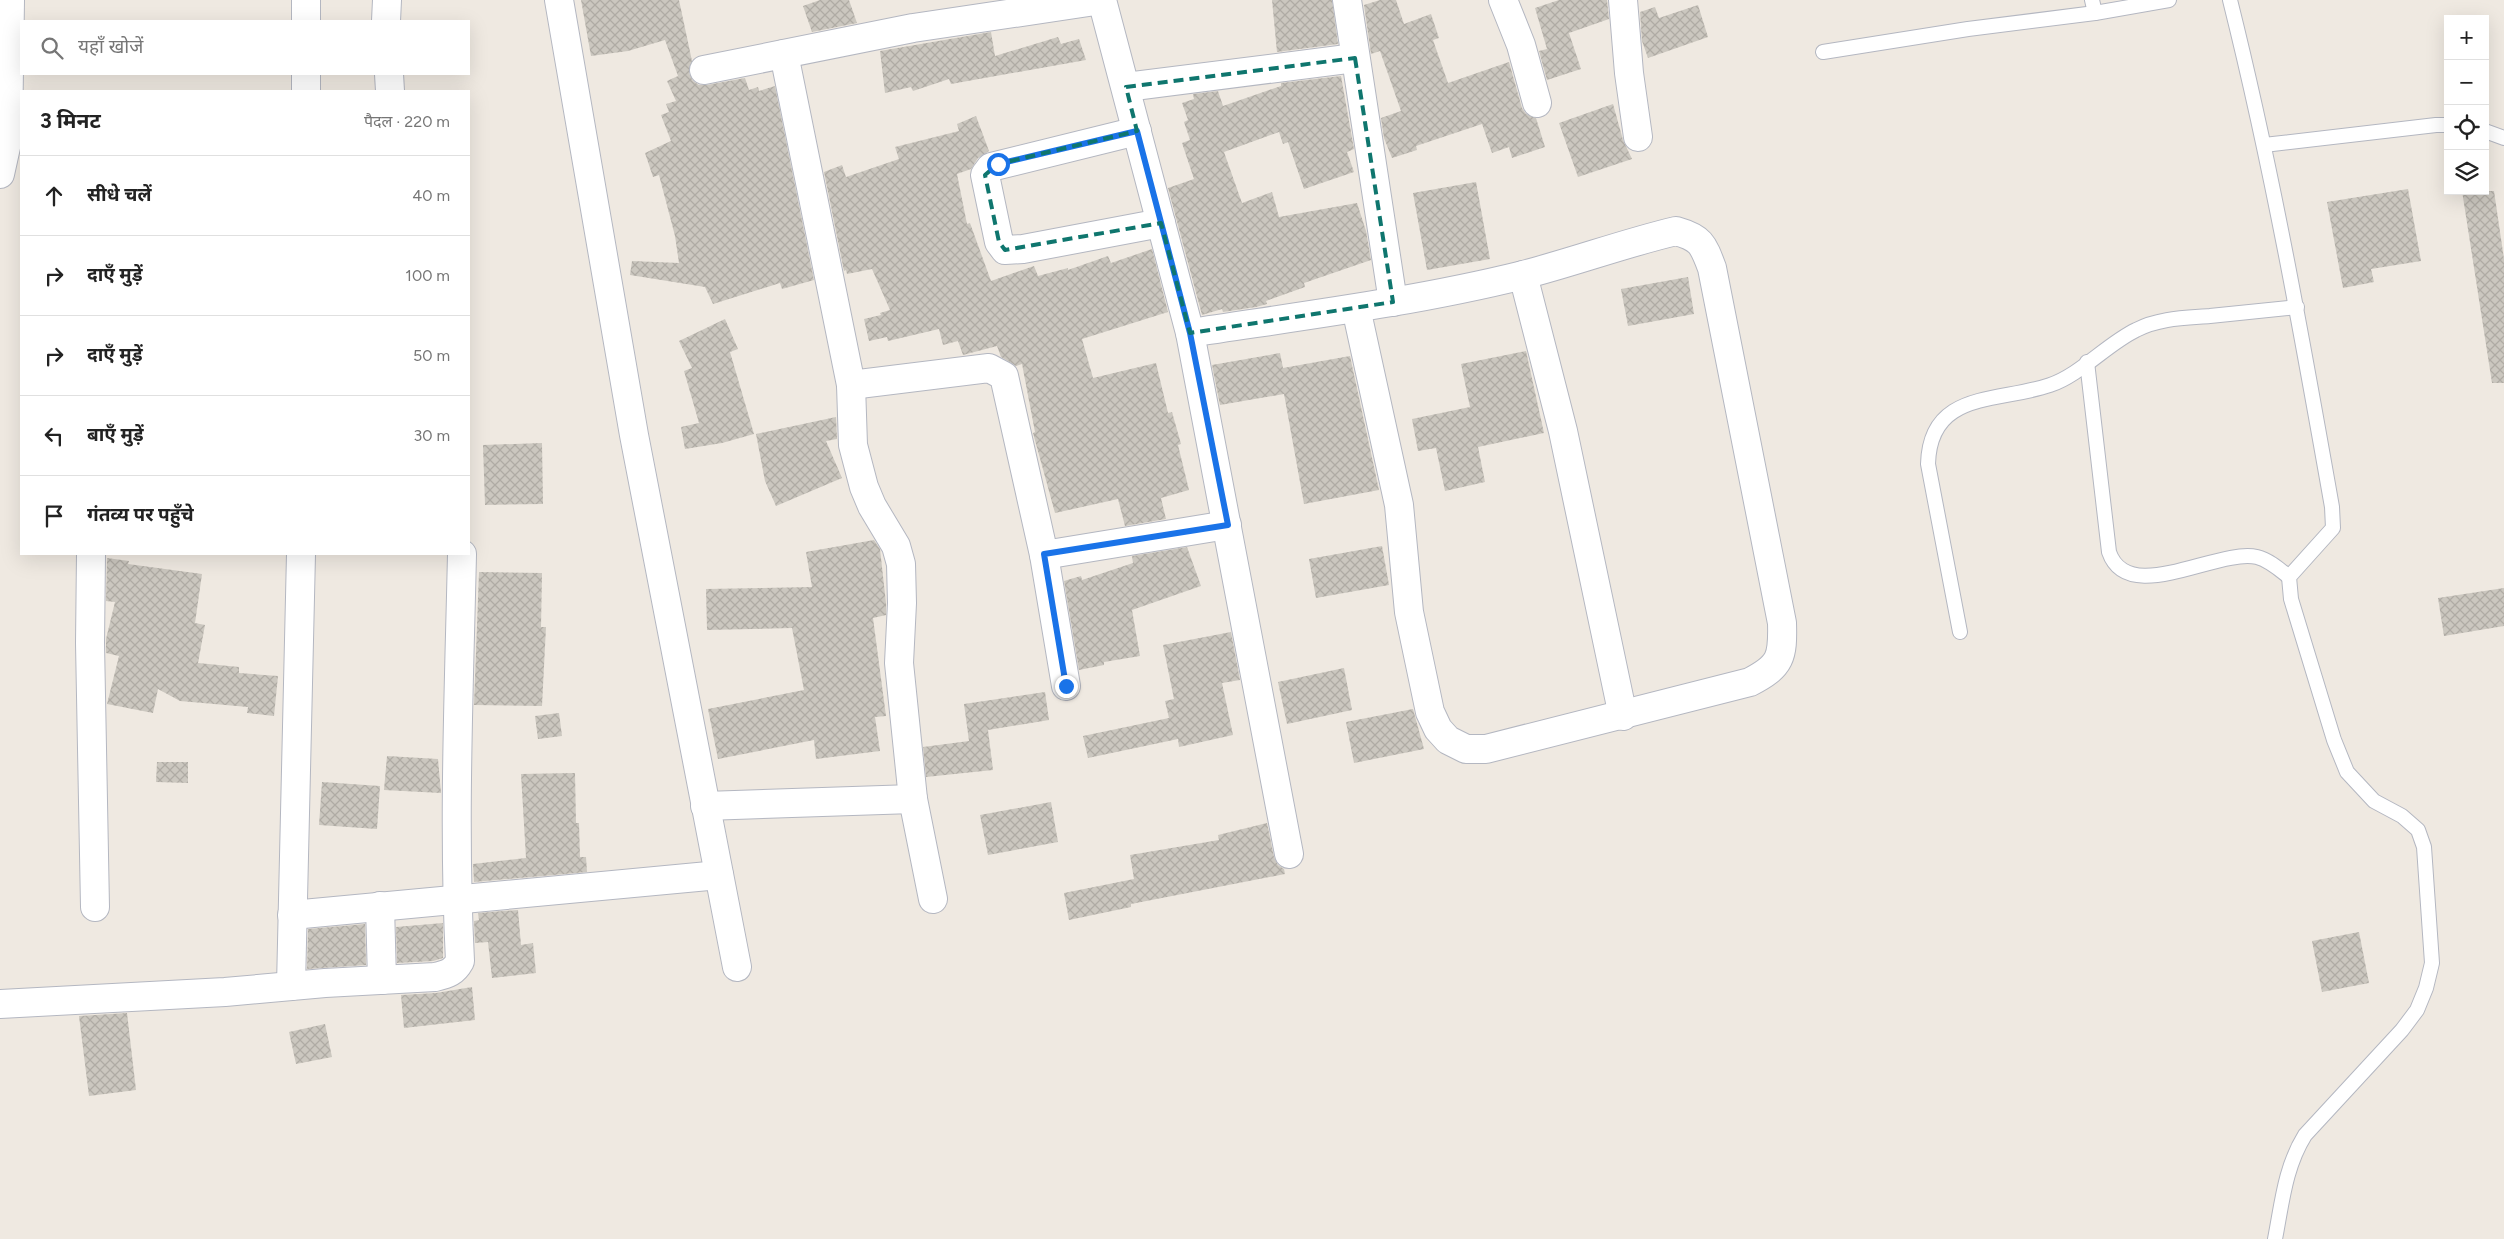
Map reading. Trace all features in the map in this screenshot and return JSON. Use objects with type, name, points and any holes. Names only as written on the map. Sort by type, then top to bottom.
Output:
[{"type":"street","points":[[0,174],[10,138],[10,0]]},
{"type":"street","points":[[306,0],[306,20]]},
{"type":"street","points":[[386,0],[386,20]]},
{"type":"street","points":[[559,0],[634,435],[737,967]]},
{"type":"street","points":[[704,70],[913,28],[1102,0],[1190,333],[1290,854]]},
{"type":"street","points":[[1347,0],[1393,302]]},
{"type":"street","points":[[1503,0],[1521,45],[1537,103]]},
{"type":"street","points":[[1623,0],[1638,137]]},
{"type":"street","points":[[784,54],[851,384],[853,445],[864,487],[872,506],[896,546],[901,564],[902,603],[899,663],[913,799],[933,899]]},
{"type":"street","points":[[1126,87],[1355,58]]},
{"type":"street","points":[[306,75],[306,90]]},
{"type":"street","points":[[389,75],[390,90]]},
{"type":"street","points":[[1137,131],[991,167],[985,175],[999,242],[1005,250],[1023,249],[1161,223]]},
{"type":"street","points":[[1190,333],[1393,302],[1523,275],[1676,231],[1695,236],[1706,252],[1712,268],[1782,622],[1783,644],[1780,660],[1769,673],[1750,682],[1623,716],[1486,749],[1466,749],[1448,740],[1438,729],[1430,712],[1413,634],[1399,505],[1356,308]]},
{"type":"street","points":[[1523,275],[1563,431],[1623,716]]},
{"type":"street","points":[[851,384],[989,368],[1004,376],[1044,554],[1066,686]]},
{"type":"street","points":[[1044,554],[1228,525]]},
{"type":"street","points":[[92,555],[90,644],[95,907]]},
{"type":"street","points":[[291,986],[301,555]]},
{"type":"street","points":[[0,1004],[225,992],[435,976],[448,974],[456,969],[460,961],[457,899],[462,555]]},
{"type":"street","points":[[705,806],[913,799]]},
{"type":"street","points":[[292,915],[719,875]]},
{"type":"street","points":[[380,906],[382,980]]},
{"type":"lane","points":[[1823,52],[1968,29],[2094,6],[2168,0]]},
{"type":"lane","points":[[2230,0],[2264,145],[2297,307],[2332,507],[2333,528],[2289,577]]},
{"type":"lane","points":[[2264,145],[2444,125]]},
{"type":"lane","points":[[2489,132],[2504,138]]},
{"type":"lane","points":[[1960,632],[1928,464],[1928,444],[1936,427],[1955,410],[1976,401],[2052,385],[2117,340],[2138,328],[2160,320],[2297,307]]},
{"type":"lane","points":[[2087,362],[2108,552],[2113,565],[2123,572],[2141,576],[2169,573],[2243,556],[2256,557],[2271,563],[2289,577],[2291,599],[2334,740],[2347,772],[2374,801],[2402,816],[2418,830],[2424,847],[2432,964],[2426,988],[2416,1010],[2402,1030],[2305,1135],[2294,1152],[2288,1172],[2275,1239]]},
{"type":"highlighted area","points":[[1355,58],[1393,302],[1190,333],[1161,223],[1005,250],[999,242],[985,175],[998,164],[1137,131],[1126,87]]},
{"type":"building","points":[[581,0],[679,0],[692,61],[689,73],[693,81],[699,85],[707,85],[745,78],[749,90],[758,87],[759,91],[775,86],[814,280],[782,289],[780,283],[713,304],[705,287],[630,275],[632,261],[679,263],[675,236],[659,175],[653,177],[645,153],[671,141],[661,115],[669,112],[666,104],[676,101],[667,81],[678,76],[665,40],[628,51],[591,56]]},
{"type":"building","points":[[820,0],[849,0],[857,23],[812,32],[803,6]]},
{"type":"building","points":[[1272,0],[1332,0],[1338,44],[1277,52]]},
{"type":"building","points":[[1380,0],[1396,0],[1404,24],[1431,14],[1439,38],[1433,40],[1448,83],[1509,62],[1522,108],[1526,114],[1536,118],[1545,147],[1512,158],[1509,147],[1492,153],[1482,124],[1416,146],[1417,150],[1392,158],[1384,138],[1381,118],[1401,111],[1380,51],[1371,54],[1364,5]]},
{"type":"building","points":[[1559,0],[1607,0],[1609,19],[1569,33],[1581,69],[1547,80],[1539,51],[1547,49],[1535,8]]},
{"type":"building","points":[[1698,5],[1708,37],[1648,58],[1642,41],[1640,12],[1655,7],[1659,18]]},
{"type":"building","points":[[991,32],[995,56],[1058,37],[1061,44],[1079,39],[1086,60],[951,84],[949,79],[913,91],[911,87],[885,93],[880,51]]},
{"type":"building","points":[[1341,76],[1354,149],[1347,152],[1354,172],[1304,189],[1288,142],[1283,144],[1279,132],[1224,152],[1242,203],[1272,192],[1279,217],[1357,203],[1366,231],[1371,260],[1304,283],[1305,287],[1266,301],[1267,304],[1223,312],[1222,309],[1202,315],[1168,188],[1194,179],[1182,143],[1190,140],[1184,122],[1188,120],[1182,103],[1194,99],[1193,94],[1218,91],[1223,106],[1281,86],[1281,83]]},
{"type":"building","points":[[1613,104],[1623,140],[1632,159],[1578,177],[1559,123]]},
{"type":"building","points":[[976,116],[989,151],[978,158],[971,169],[957,174],[967,224],[970,223],[991,281],[1034,266],[1038,276],[1068,268],[1068,270],[1108,256],[1111,263],[1152,249],[1168,312],[1082,339],[1093,378],[1156,363],[1168,413],[1172,412],[1181,444],[1178,445],[1189,490],[1161,498],[1166,519],[1125,526],[1118,499],[1055,513],[1033,433],[1035,432],[1022,364],[1016,366],[1001,357],[997,346],[963,355],[958,341],[943,345],[939,329],[888,341],[887,337],[869,341],[864,319],[881,315],[880,313],[890,310],[872,269],[847,274],[846,270],[844,271],[824,172],[842,165],[846,177],[899,159],[895,147],[959,131],[957,124]]},
{"type":"building","points":[[1476,182],[1490,259],[1427,270],[1413,193]]},
{"type":"building","points":[[2408,189],[2421,261],[2371,269],[2374,282],[2343,288],[2327,202]]},
{"type":"building","points":[[2489,191],[2494,191],[2504,259],[2504,383],[2492,383],[2463,195],[2489,195]]},
{"type":"building","points":[[1688,277],[1694,314],[1628,326],[1621,289]]},
{"type":"building","points":[[725,319],[738,349],[730,352],[754,434],[722,443],[685,449],[681,427],[699,423],[684,371],[692,368],[679,341]]},
{"type":"building","points":[[1526,351],[1544,433],[1478,447],[1485,482],[1445,491],[1436,448],[1418,451],[1412,419],[1470,407],[1461,364]]},
{"type":"building","points":[[1280,353],[1283,368],[1350,356],[1379,490],[1304,504],[1284,394],[1220,405],[1212,365]]},
{"type":"building","points":[[836,417],[837,439],[826,441],[842,478],[776,506],[765,481],[756,434]]},
{"type":"building","points":[[542,443],[543,504],[485,505],[483,445]]},
{"type":"building","points":[[874,540],[880,549],[886,603],[886,615],[873,618],[886,716],[875,717],[880,751],[816,759],[814,740],[718,759],[708,709],[804,690],[792,628],[707,630],[706,589],[812,587],[806,552]]},
{"type":"building","points":[[1382,546],[1389,585],[1316,598],[1309,559]]},
{"type":"building","points":[[1187,547],[1201,586],[1132,610],[1140,656],[1104,662],[1104,665],[1079,670],[1064,581],[1081,576],[1082,580],[1133,563],[1132,556]]},
{"type":"building","points":[[107,558],[129,561],[128,564],[202,574],[195,623],[205,625],[198,663],[239,667],[239,673],[278,676],[274,716],[247,713],[248,707],[180,701],[158,689],[153,713],[107,704],[119,656],[106,653],[106,639],[115,602],[106,601]]},
{"type":"building","points":[[479,572],[542,573],[541,627],[546,627],[542,706],[474,705]]},
{"type":"building","points":[[2504,588],[2504,626],[2444,636],[2438,598]]},
{"type":"building","points":[[1231,632],[1240,680],[1222,683],[1233,735],[1179,747],[1178,739],[1088,758],[1083,736],[1169,718],[1165,701],[1174,699],[1163,645]]},
{"type":"building","points":[[1344,668],[1352,710],[1287,724],[1278,682]]},
{"type":"building","points":[[1045,692],[1049,720],[988,730],[993,770],[926,777],[923,747],[969,741],[964,704]]},
{"type":"building","points":[[1413,709],[1424,749],[1354,763],[1346,722]]},
{"type":"building","points":[[559,713],[562,736],[538,739],[535,716]]},
{"type":"building","points":[[387,756],[438,759],[441,793],[384,790]]},
{"type":"building","points":[[157,762],[188,762],[188,783],[156,782]]},
{"type":"building","points":[[575,773],[576,823],[579,823],[580,857],[586,857],[587,872],[474,882],[473,864],[526,858],[521,774]]},
{"type":"building","points":[[322,782],[380,786],[377,829],[319,825]]},
{"type":"building","points":[[1051,802],[1058,842],[988,855],[980,815]]},
{"type":"building","points":[[1267,823],[1274,857],[1278,865],[1284,869],[1285,874],[1131,904],[1131,907],[1069,920],[1064,893],[1134,879],[1130,855],[1219,840],[1218,835]]},
{"type":"building","points":[[518,910],[521,945],[533,943],[536,973],[492,978],[488,942],[475,943],[474,921],[479,920],[478,913]]},
{"type":"building","points":[[443,923],[443,958],[433,961],[397,963],[396,927]]},
{"type":"building","points":[[365,924],[366,965],[307,969],[308,929]]},
{"type":"building","points":[[2359,932],[2369,983],[2322,992],[2312,941]]},
{"type":"building","points":[[472,987],[475,1020],[404,1028],[401,995],[436,993]]},
{"type":"building","points":[[127,1013],[136,1090],[89,1096],[79,1016]]},
{"type":"building","points":[[325,1024],[332,1057],[296,1064],[289,1032]]},
{"type":"route","points":[[998,164],[1137,131],[1190,333],[1228,525],[1044,554],[1066,686]]}]
